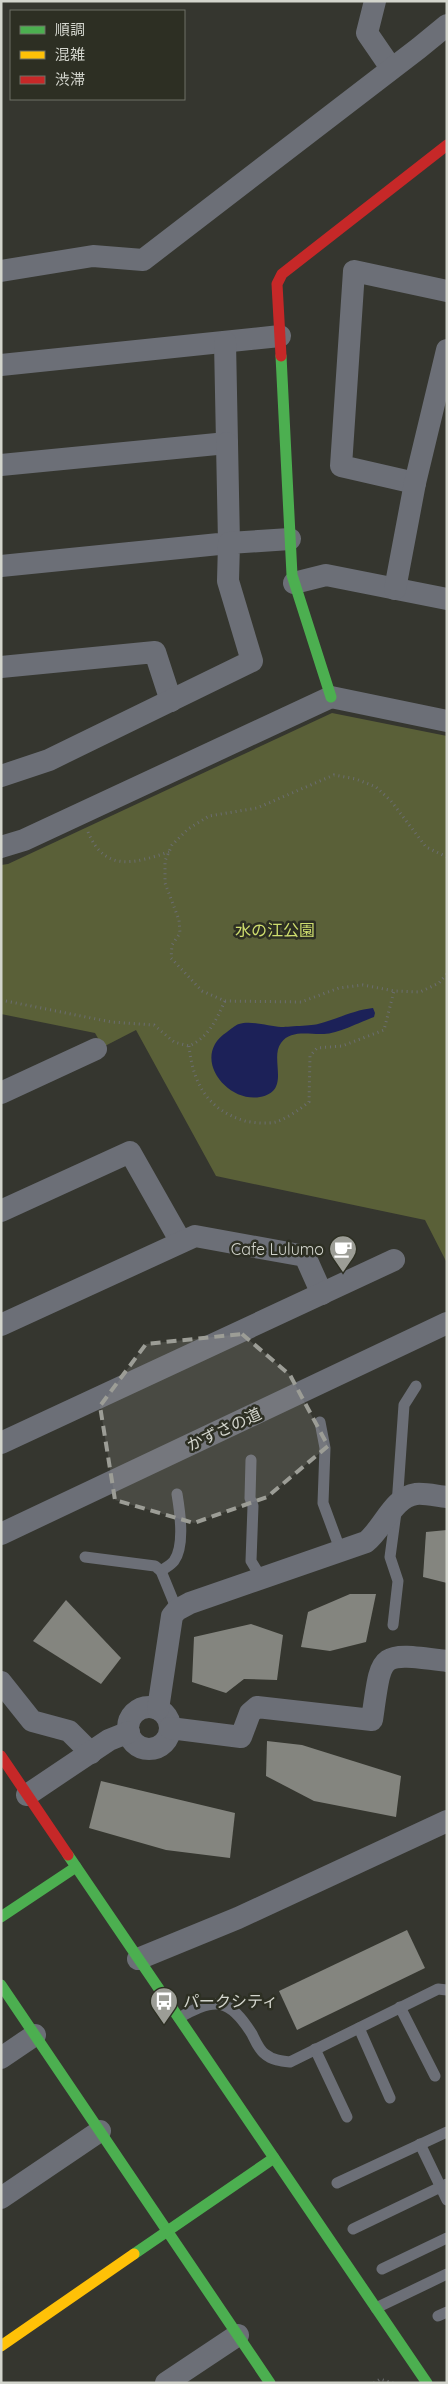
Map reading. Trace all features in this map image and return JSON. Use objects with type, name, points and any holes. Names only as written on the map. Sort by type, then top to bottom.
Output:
[{"type":"street","points":[[375,1],[367,33],[391,68]]},
{"type":"street","points":[[1,271],[93,256],[144,260],[447,25]]},
{"type":"street","points":[[331,697],[294,583],[277,284],[282,274],[447,145]]},
{"type":"street","points":[[415,483],[341,466],[354,271],[447,292]]},
{"type":"street","points":[[1,365],[280,336]]},
{"type":"street","points":[[1,776],[49,760],[252,660],[228,580],[226,342]]},
{"type":"street","points":[[395,589],[415,483],[447,350]]},
{"type":"street","points":[[1,465],[227,442]]},
{"type":"street","points":[[1,566],[228,543],[290,539]]},
{"type":"street","points":[[294,583],[326,575],[447,599]]},
{"type":"street","points":[[1,668],[155,652],[171,701]]},
{"type":"street","points":[[1,847],[24,840],[331,697],[447,721]]},
{"type":"street","points":[[1,1093],[96,1049]]},
{"type":"street","points":[[1,1211],[130,1152],[181,1242]]},
{"type":"street","points":[[1,1325],[195,1236],[304,1256],[322,1294]]},
{"type":"street","points":[[1,1444],[394,1260]]},
{"type":"street","name":"かずさの道","points":[[1,1534],[447,1323]]},
{"type":"street","points":[[158,1709],[172,1616],[177,1610],[190,1603],[262,1580],[340,1549],[366,1542],[374,1536],[397,1505],[408,1496],[418,1494],[447,1498]]},
{"type":"street","points":[[170,1728],[241,1738],[250,1713],[257,1707],[372,1720],[379,1670],[385,1662],[402,1656],[447,1661]]},
{"type":"street","points":[[1,1682],[32,1721],[69,1731],[91,1753]]},
{"type":"street","points":[[145,1707],[158,1709],[167,1716],[170,1728],[167,1739],[154,1749],[138,1746],[129,1732],[131,1716],[137,1710],[145,1707]]},
{"type":"street","points":[[27,1795],[109,1740],[129,1732]]},
{"type":"street","points":[[1,1756],[427,2383]]},
{"type":"street","points":[[138,1960],[238,1918],[447,1821]]},
{"type":"street","points":[[1,1917],[76,1867]]},
{"type":"street","points":[[1,1985],[270,2383]]},
{"type":"street","points":[[1,2058],[35,2035]]},
{"type":"street","points":[[1,2198],[100,2131]]},
{"type":"street","points":[[1,2346],[274,2158]]},
{"type":"street","points":[[166,2383],[238,2335]]},
{"type":"lane","points":[[393,1625],[398,1581],[390,1557],[397,1505],[404,1405],[416,1386]]},
{"type":"lane","points":[[320,1422],[325,1448],[323,1503],[340,1549]]},
{"type":"lane","points":[[251,1460],[250,1498],[253,1506],[252,1561],[262,1580]]},
{"type":"lane","points":[[161,1571],[173,1562],[178,1552],[181,1521],[177,1494]]},
{"type":"lane","points":[[85,1557],[155,1566],[161,1571],[177,1610]]},
{"type":"lane","points":[[179,2018],[205,2005],[229,2006],[240,2016],[264,2053],[279,2061],[290,2062],[438,1989],[447,1990]]},
{"type":"lane","points":[[400,2007],[435,2076]]},
{"type":"lane","points":[[359,2028],[390,2098]]},
{"type":"lane","points":[[315,2049],[347,2117]]},
{"type":"lane","points":[[337,2183],[447,2132]]},
{"type":"lane","points":[[420,2144],[444,2185],[447,2200]]},
{"type":"lane","points":[[353,2229],[444,2185]]},
{"type":"lane","points":[[382,2268],[447,2238]]},
{"type":"lane","points":[[376,2308],[447,2274]]},
{"type":"path","points":[[447,857],[426,847],[391,800],[376,788],[356,779],[334,775],[258,808],[208,816],[188,829],[172,845],[165,861],[165,883],[179,920],[180,933],[172,945],[171,958],[202,991],[225,1001],[301,1002],[339,988],[363,985],[394,991],[420,992],[439,983],[447,974]]},
{"type":"path","points":[[80,814],[94,846],[104,856],[118,862],[137,862],[169,852]]},
{"type":"path","points":[[189,1046],[191,1059],[201,1089],[212,1105],[231,1117],[252,1122],[276,1122],[310,1102],[310,1056],[318,1048],[342,1046],[384,1030],[394,991]]},
{"type":"path","points":[[1,1000],[111,1022],[154,1025],[174,1042],[189,1046],[197,1043],[211,1030],[225,1001]]},
{"type":"path","points":[[374,2383],[380,2379],[393,2383]]},
{"type":"highlighted area","points":[[242,1334],[290,1375],[328,1446],[267,1497],[194,1523],[115,1500],[100,1406],[146,1344]]},
{"type":"green space","name":"水の江公園","points":[[332,713],[447,736],[447,1263],[425,1220],[216,1176],[136,1030],[103,1047],[95,1033],[1,1014],[1,865],[8,864]]},
{"type":"shaded area","points":[[373,1008],[374,1017],[342,1030],[324,1034],[295,1034],[285,1039],[278,1050],[278,1081],[270,1094],[260,1097],[247,1097],[235,1093],[217,1076],[212,1065],[212,1053],[216,1042],[234,1026],[239,1024],[254,1023],[281,1027],[316,1024]]},
{"type":"building","points":[[447,1530],[447,1583],[423,1577],[426,1532]]},
{"type":"building","points":[[350,1594],[376,1594],[366,1642],[330,1651],[301,1647],[308,1612]]},
{"type":"building","points":[[66,1600],[121,1658],[101,1684],[33,1641]]},
{"type":"building","points":[[251,1624],[283,1635],[277,1680],[244,1679],[226,1693],[192,1682],[194,1637]]},
{"type":"building","points":[[267,1741],[302,1745],[401,1776],[396,1817],[314,1801],[266,1776]]},
{"type":"building","points":[[101,1781],[235,1813],[230,1858],[166,1850],[89,1828]]},
{"type":"building","points":[[407,1930],[425,1968],[297,2030],[279,1991]]},
{"type":"traffic: fast","points":[[281,356],[292,575],[331,697]]},
{"type":"traffic: fast","points":[[68,1855],[427,2383]]},
{"type":"traffic: fast","points":[[1,1917],[76,1867]]},
{"type":"traffic: fast","points":[[1,1985],[270,2383]]},
{"type":"traffic: fast","points":[[134,2254],[274,2158]]},
{"type":"traffic: slow","points":[[1,2346],[134,2254]]},
{"type":"traffic: jam","points":[[281,356],[277,284],[282,274],[447,145]]},
{"type":"traffic: jam","points":[[1,1756],[68,1855]]},
{"type":"place","name":"Cafe Lulumo","points":[[343,1273]]},
{"type":"place","name":"パークシティ","points":[[164,2025]]}]
